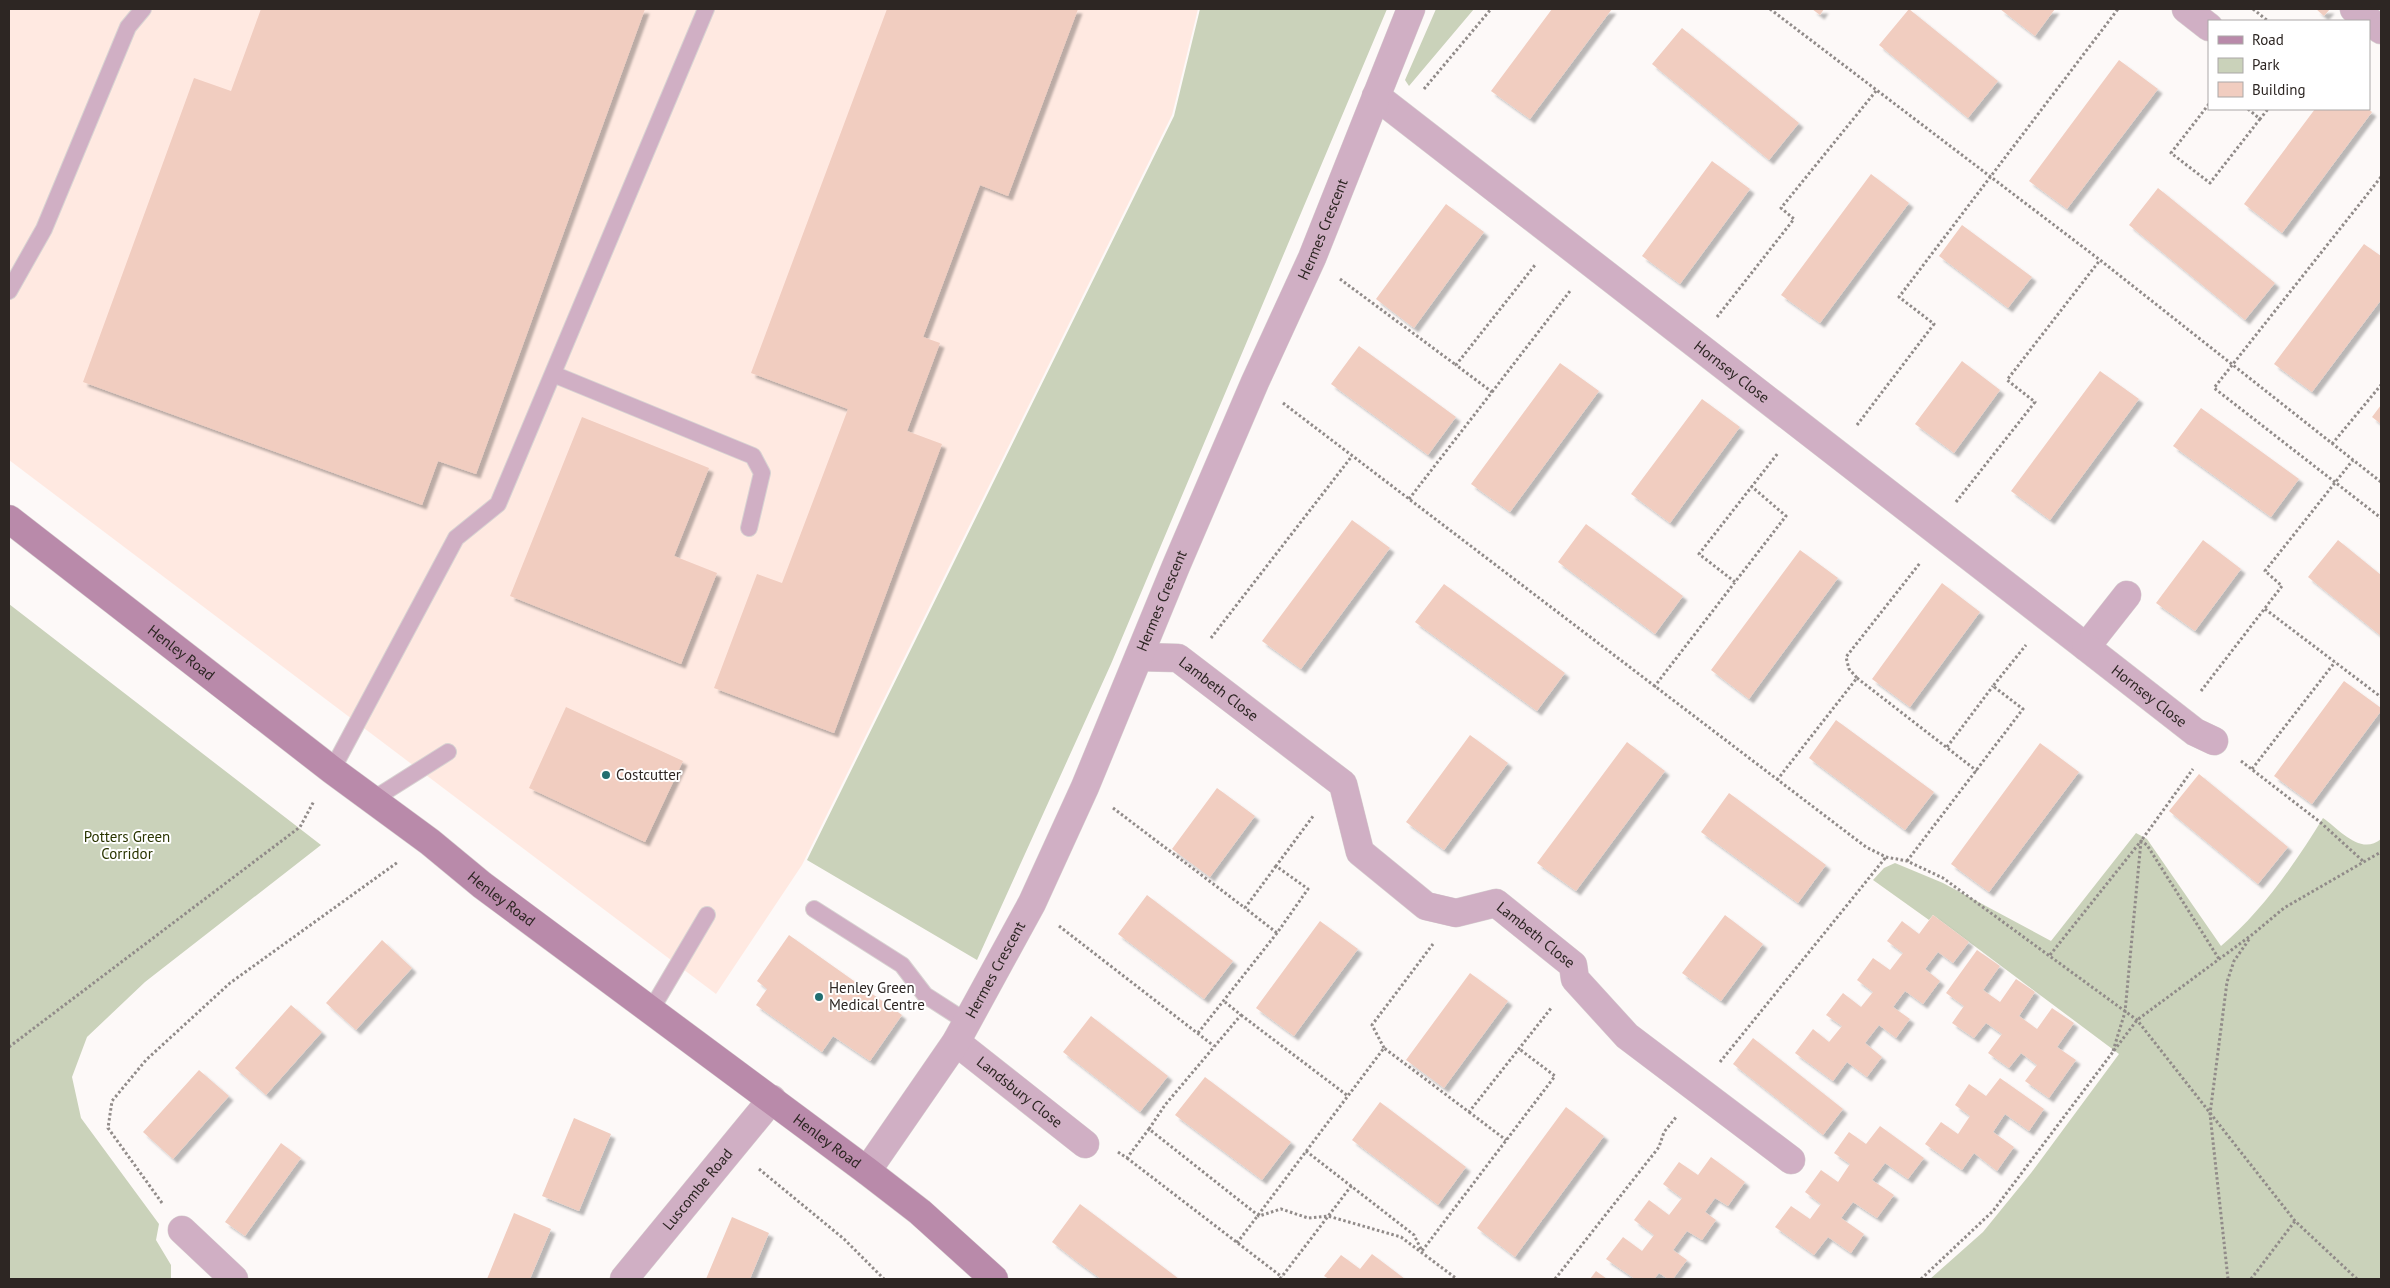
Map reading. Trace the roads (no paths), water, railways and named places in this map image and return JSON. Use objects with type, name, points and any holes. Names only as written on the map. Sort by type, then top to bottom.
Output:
[{"type":"main road","name":"Henley Road","points":[[9,519],[332,770],[430,842],[482,885],[867,1171],[920,1212],[994,1279]]},
{"type":"street","name":"Hermes Crescent","points":[[867,1171],[961,1032],[1032,903],[1085,787],[1176,566],[1255,382],[1312,258],[1411,9]]},
{"type":"street","points":[[2186,9],[2208,25]]},
{"type":"street","points":[[2354,9],[2368,20]]},
{"type":"street","points":[[2370,21],[2381,30]]},
{"type":"street","name":"Hornsey Close","points":[[1376,96],[2179,720],[2195,732],[2214,741]]},
{"type":"street","points":[[2086,647],[2127,595]]},
{"type":"street","name":"Lambeth Close","points":[[1140,657],[1178,658],[1343,784],[1360,852],[1426,906],[1456,913],[1496,903],[1573,966],[1575,979],[1627,1036],[1791,1160]]},
{"type":"street","name":"Landsbury Close","points":[[961,1032],[1084,1144]]},
{"type":"street","name":"Luscombe Road","points":[[624,1279],[772,1099]]},
{"type":"street","points":[[182,1230],[233,1279]]},
{"type":"lane","points":[[9,291],[44,229],[128,27],[143,9]]},
{"type":"lane","points":[[332,770],[456,538],[498,504],[706,9]]},
{"type":"lane","points":[[553,374],[753,456],[762,473],[749,528]]},
{"type":"lane","points":[[372,800],[448,752]]},
{"type":"lane","points":[[814,909],[902,965],[925,995],[961,1032]]},
{"type":"lane","points":[[651,1010],[708,915]]},
{"type":"place","name":"Costcutter","points":[[606,775]]},
{"type":"place","name":"Henley Green Medical Centre","points":[[819,997]]},
{"type":"park label","name":"Potters Green Corridor","points":[[127,846]]}]
